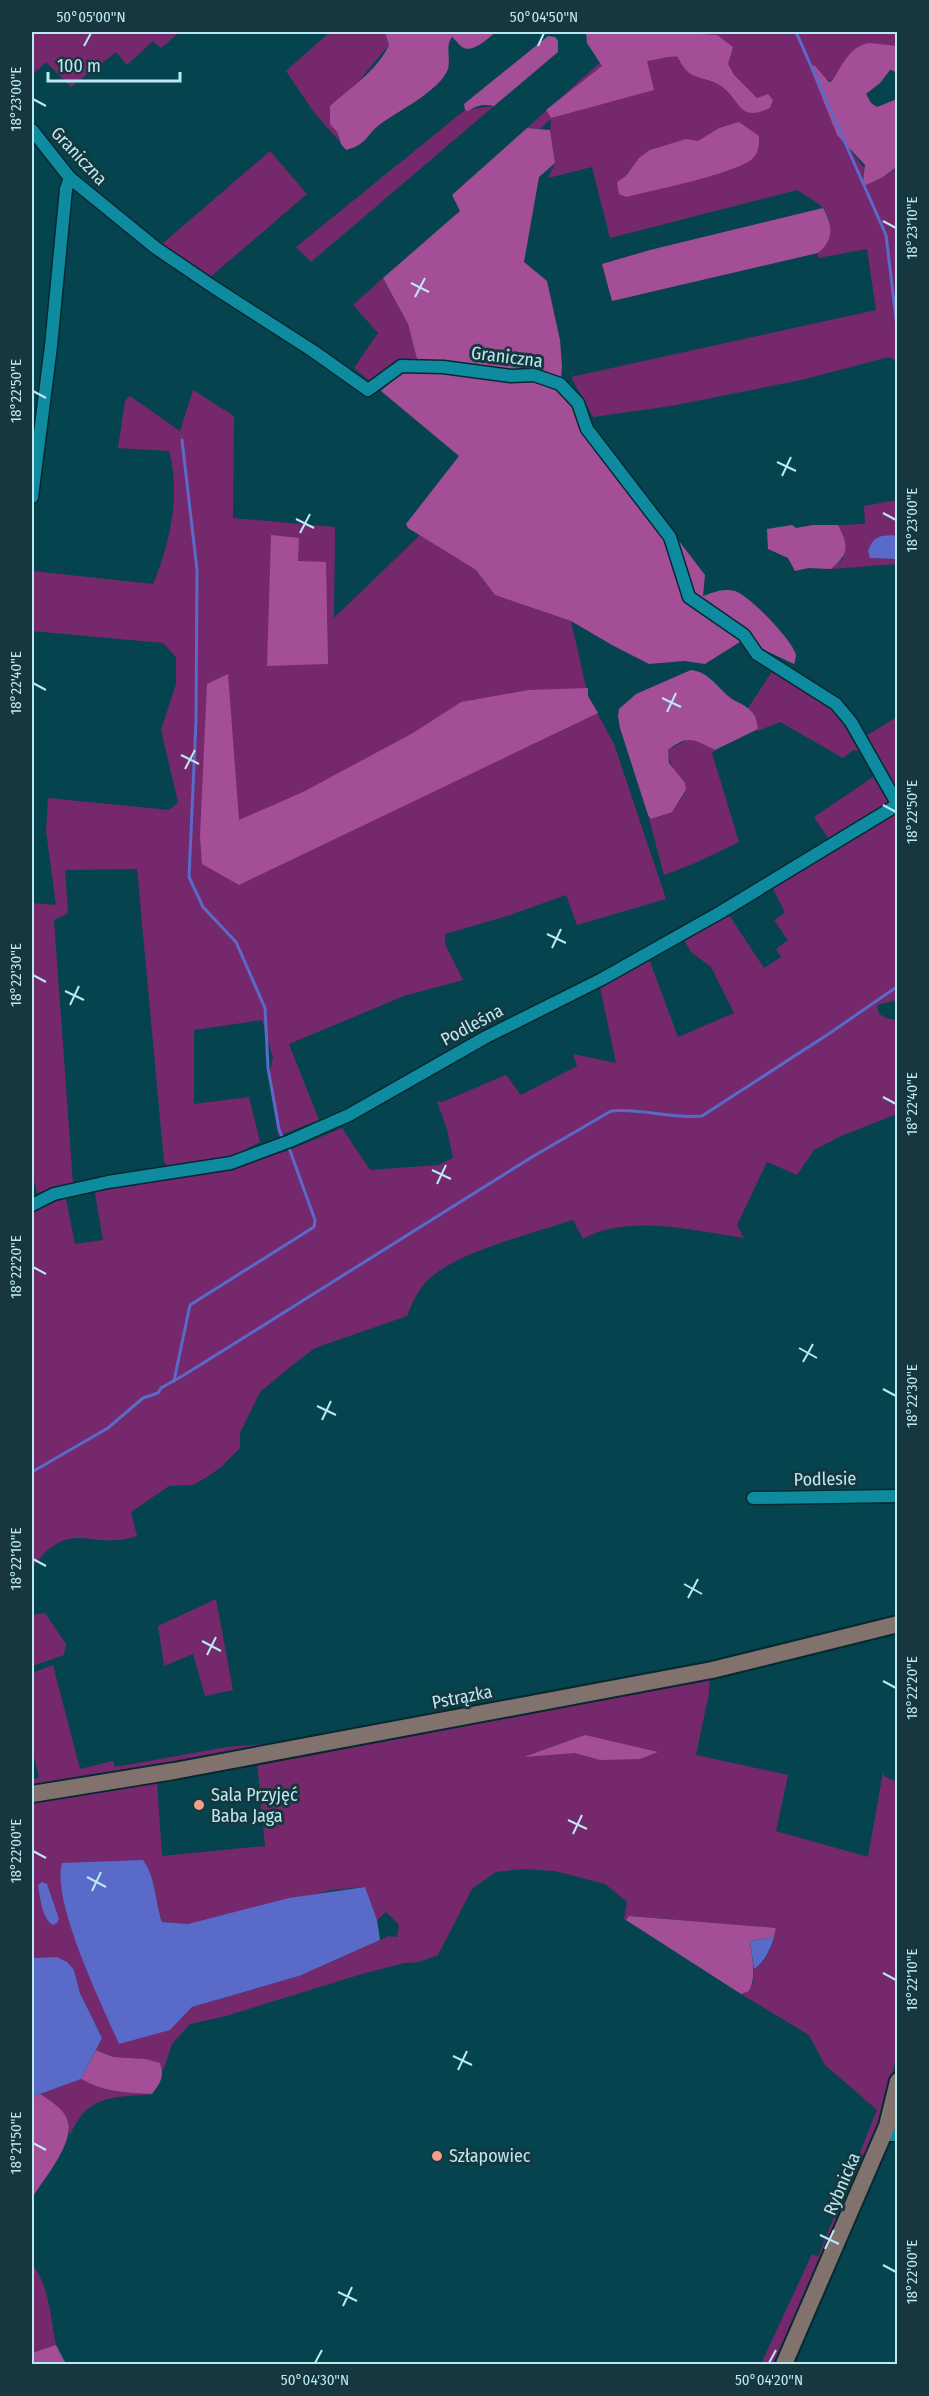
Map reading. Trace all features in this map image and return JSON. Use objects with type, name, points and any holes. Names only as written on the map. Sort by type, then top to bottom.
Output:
[{"type":"main road","name":"Pstrązka","points":[[32,1794],[139,1777],[700,1672],[897,1624]]},
{"type":"main road","name":"Rybnicka","points":[[784,2364],[891,2135],[897,2081]]},
{"type":"street","name":"Graniczna","points":[[32,130],[70,178],[156,248],[214,288],[314,351],[368,390],[402,366],[511,376],[534,375],[560,384],[578,403],[587,429],[670,537],[689,597],[744,635],[757,654],[836,704],[851,722],[897,805]]},
{"type":"street","points":[[32,497],[51,346],[66,189],[70,178]]},
{"type":"street","name":"Podleśna","points":[[33,1200],[108,1182],[231,1163],[291,1141],[349,1115],[486,1037],[612,974],[721,912],[897,805]]},
{"type":"street","name":"Podlesie","points":[[753,1498],[897,1497]]},
{"type":"shaded area","points":[[32,32],[180,32],[161,48],[153,41],[127,65],[116,52],[71,87],[46,62],[32,75]]},
{"type":"shaded area","points":[[330,32],[386,32],[389,45],[352,89],[330,106],[339,141],[313,111],[286,71]]},
{"type":"shaded area","points":[[385,32],[496,32],[475,47],[466,49],[452,37],[449,44],[448,69],[436,85],[379,125],[362,142],[346,150],[330,124],[330,106],[378,63],[389,45]]},
{"type":"shaded area","points":[[586,32],[697,32],[717,35],[733,47],[728,64],[734,75],[757,98],[768,94],[773,100],[770,108],[756,113],[747,112],[720,85],[688,72],[678,57],[671,57],[647,61],[654,90],[551,118],[546,110],[602,66],[587,43]]},
{"type":"shaded area","points":[[642,32],[897,32],[897,47],[832,81],[825,79],[834,129],[865,169],[883,177],[897,168],[897,369],[895,360],[889,357],[801,380],[671,406],[593,417],[571,377],[876,310],[867,249],[818,258],[818,253],[826,243],[830,230],[828,217],[821,206],[797,190],[610,238],[592,167],[548,178],[555,163],[550,130],[551,119],[540,129],[527,128],[596,66]]},
{"type":"shaded area","points":[[548,36],[555,37],[558,41],[558,52],[494,106],[487,105],[465,110],[464,104]]},
{"type":"shaded area","points":[[870,43],[897,46],[897,75],[890,70],[880,83],[866,94],[871,103],[877,107],[897,99],[898,166],[883,177],[866,185],[863,183],[865,165],[837,135],[810,67],[814,65],[829,82],[832,81],[852,52]]},
{"type":"shaded area","points":[[494,106],[311,262],[296,247],[465,110]]},
{"type":"shaded area","points":[[739,122],[759,136],[756,153],[745,164],[673,186],[626,197],[619,194],[617,182],[626,176],[639,158],[650,150],[686,139],[698,141],[719,128]]},
{"type":"shaded area","points":[[527,128],[550,130],[555,163],[539,177],[524,262],[547,281],[560,340],[562,366],[560,390],[568,397],[664,539],[679,541],[705,575],[703,596],[727,590],[742,594],[760,609],[793,648],[796,655],[794,664],[743,640],[705,664],[684,661],[649,664],[571,621],[495,595],[476,570],[408,528],[406,524],[459,456],[381,391],[417,359],[408,324],[383,278],[460,211],[452,195]]},
{"type":"shaded area","points":[[270,151],[307,194],[208,279],[162,244]]},
{"type":"shaded area","points":[[823,208],[829,220],[830,232],[827,243],[818,253],[612,301],[602,264]]},
{"type":"shaded area","points":[[383,278],[408,324],[417,359],[381,391],[354,368],[378,333],[353,305]]},
{"type":"shaded area","points":[[193,390],[234,416],[233,518],[335,527],[334,618],[420,535],[476,570],[495,595],[571,621],[588,696],[614,744],[666,899],[577,925],[566,895],[507,916],[445,934],[445,944],[463,980],[404,996],[289,1044],[319,1120],[278,1136],[269,1075],[273,1058],[262,1020],[194,1030],[194,1104],[249,1097],[260,1142],[232,1156],[169,1168],[164,1162],[137,869],[65,870],[68,913],[54,920],[73,1184],[38,1196],[32,1172],[32,903],[56,905],[46,831],[48,798],[169,810],[178,802],[161,730],[176,684],[176,657],[163,643],[32,631],[32,571],[153,584],[169,536],[172,519],[174,484],[172,467],[169,451],[118,448],[125,401],[130,396],[180,431]]},
{"type":"shaded area","points":[[897,500],[897,564],[831,569],[843,559],[843,535],[838,525],[865,524],[864,506]]},
{"type":"shaded area","points":[[792,525],[796,528],[838,525],[845,544],[841,559],[831,569],[809,568],[795,571],[788,558],[768,549],[767,529]]},
{"type":"shaded area","points":[[271,535],[299,538],[298,561],[326,562],[328,664],[267,666]]},
{"type":"shaded area","points":[[691,670],[709,677],[732,699],[750,710],[758,729],[715,750],[687,740],[668,750],[669,763],[685,783],[686,790],[672,812],[651,819],[620,728],[619,709],[636,694]]},
{"type":"shaded area","points":[[773,670],[836,712],[859,751],[853,750],[843,758],[780,722],[758,731],[754,714],[748,708]]},
{"type":"shaded area","points":[[228,674],[239,820],[303,792],[413,733],[461,702],[529,690],[588,688],[588,696],[598,713],[239,885],[202,864],[200,836],[207,684]]},
{"type":"shaded area","points":[[897,717],[897,800],[864,737]]},
{"type":"shaded area","points":[[689,739],[699,741],[715,750],[712,753],[739,842],[664,875],[648,815],[651,819],[668,812],[676,806],[686,791],[672,766],[668,750]]},
{"type":"shaded area","points":[[873,777],[897,814],[897,1000],[877,1005],[879,1014],[897,1020],[897,1114],[841,1136],[814,1150],[797,1175],[767,1162],[737,1225],[744,1238],[684,1228],[641,1225],[601,1231],[583,1239],[573,1220],[481,1250],[447,1266],[422,1287],[407,1316],[315,1348],[260,1392],[240,1433],[240,1448],[207,1477],[193,1485],[169,1486],[131,1512],[137,1536],[121,1540],[70,1539],[58,1543],[46,1552],[32,1568],[32,1210],[65,1194],[75,1244],[103,1240],[94,1187],[183,1177],[287,1151],[342,1128],[370,1170],[438,1165],[453,1158],[447,1129],[437,1101],[442,1102],[506,1075],[521,1095],[577,1066],[573,1054],[616,1063],[600,987],[649,959],[678,1037],[734,1013],[711,967],[691,952],[683,938],[727,912],[764,968],[781,957],[776,949],[788,940],[774,920],[785,913],[770,882],[830,841],[814,817]]},
{"type":"shaded area","points":[[216,1599],[233,1690],[205,1696],[193,1654],[164,1666],[158,1626]]},
{"type":"shaded area","points":[[45,1613],[66,1644],[64,1655],[32,1666],[32,1615]]},
{"type":"shaded area","points":[[53,1665],[80,1769],[113,1761],[115,1767],[227,1747],[276,1743],[278,1747],[710,1677],[709,1693],[696,1755],[788,1775],[776,1831],[868,1857],[883,1772],[884,1776],[897,1782],[898,2048],[876,2130],[862,2170],[778,2364],[761,2364],[812,2254],[818,2257],[877,2110],[825,2065],[809,2035],[741,1994],[749,1991],[753,1983],[754,1969],[763,1962],[769,1951],[776,1928],[629,1916],[626,1920],[624,1919],[627,1902],[605,1884],[555,1871],[522,1869],[496,1872],[472,1889],[438,1955],[419,1962],[404,1963],[362,1974],[226,2016],[190,2024],[172,2044],[163,2071],[160,2063],[146,2059],[113,2057],[96,2050],[102,2038],[80,1993],[74,1970],[57,1957],[32,1958],[32,1779],[39,1778],[32,1747],[32,1673]],"holes":[[[257,1760],[265,1846],[162,1856],[157,1782]],[[364,1887],[377,1920],[386,1912],[399,1925],[397,1937],[389,1936],[299,1976],[192,2007],[170,2030],[155,1902],[162,1922],[188,1924],[332,1890]]]},
{"type":"shaded area","points":[[585,1735],[658,1752],[640,1759],[600,1760],[575,1753],[524,1757]]},
{"type":"shaded area","points":[[629,1916],[776,1928],[774,1937],[750,1941],[753,1979],[749,1991],[741,1994],[626,1920]]},
{"type":"shaded area","points":[[96,2050],[113,2057],[146,2059],[160,2063],[162,2076],[152,2094],[107,2089],[81,2079]]},
{"type":"shaded area","points":[[81,2079],[107,2089],[152,2094],[113,2098],[93,2105],[77,2122],[70,2135],[68,2120],[40,2094]]},
{"type":"shaded area","points":[[40,2094],[62,2111],[69,2128],[57,2160],[32,2198],[32,2097]]},
{"type":"shaded area","points":[[32,2264],[46,2292],[56,2345],[32,2353]]},
{"type":"shaded area","points":[[56,2345],[66,2364],[32,2364],[32,2353]]},
{"type":"water","points":[[892,535],[897,536],[897,559],[870,558],[868,551],[874,540]]},
{"type":"water","points":[[143,1860],[153,1882],[162,1922],[188,1924],[289,1898],[365,1887],[377,1920],[380,1940],[299,1976],[192,2007],[170,2030],[119,2044],[71,1927],[64,1902],[61,1880],[62,1863]]},
{"type":"water","points":[[42,1882],[47,1884],[59,1919],[53,1925],[46,1918],[42,1907],[38,1885]]},
{"type":"water","points":[[774,1937],[767,1955],[754,1969],[750,1941]]},
{"type":"water","points":[[57,1957],[67,1962],[74,1970],[80,1993],[102,2038],[81,2079],[32,2097],[32,1958]]},
{"type":"waterway","points":[[796,32],[886,235],[898,335]]},
{"type":"waterway","points":[[182,440],[197,570],[196,721],[189,877],[203,907],[236,942],[265,1008],[268,1068],[279,1129],[283,1139]]},
{"type":"waterway","points":[[32,1472],[108,1428],[143,1398],[158,1393],[161,1388],[532,1157],[611,1111],[702,1116],[898,986]]},
{"type":"waterway","points":[[174,1381],[190,1305],[314,1227],[315,1220],[289,1148]]},
{"type":"place","name":"Sala Przyjęć Baba Jaga","points":[[199,1805]]},
{"type":"place","name":"Szłapowiec","points":[[437,2156]]}]
